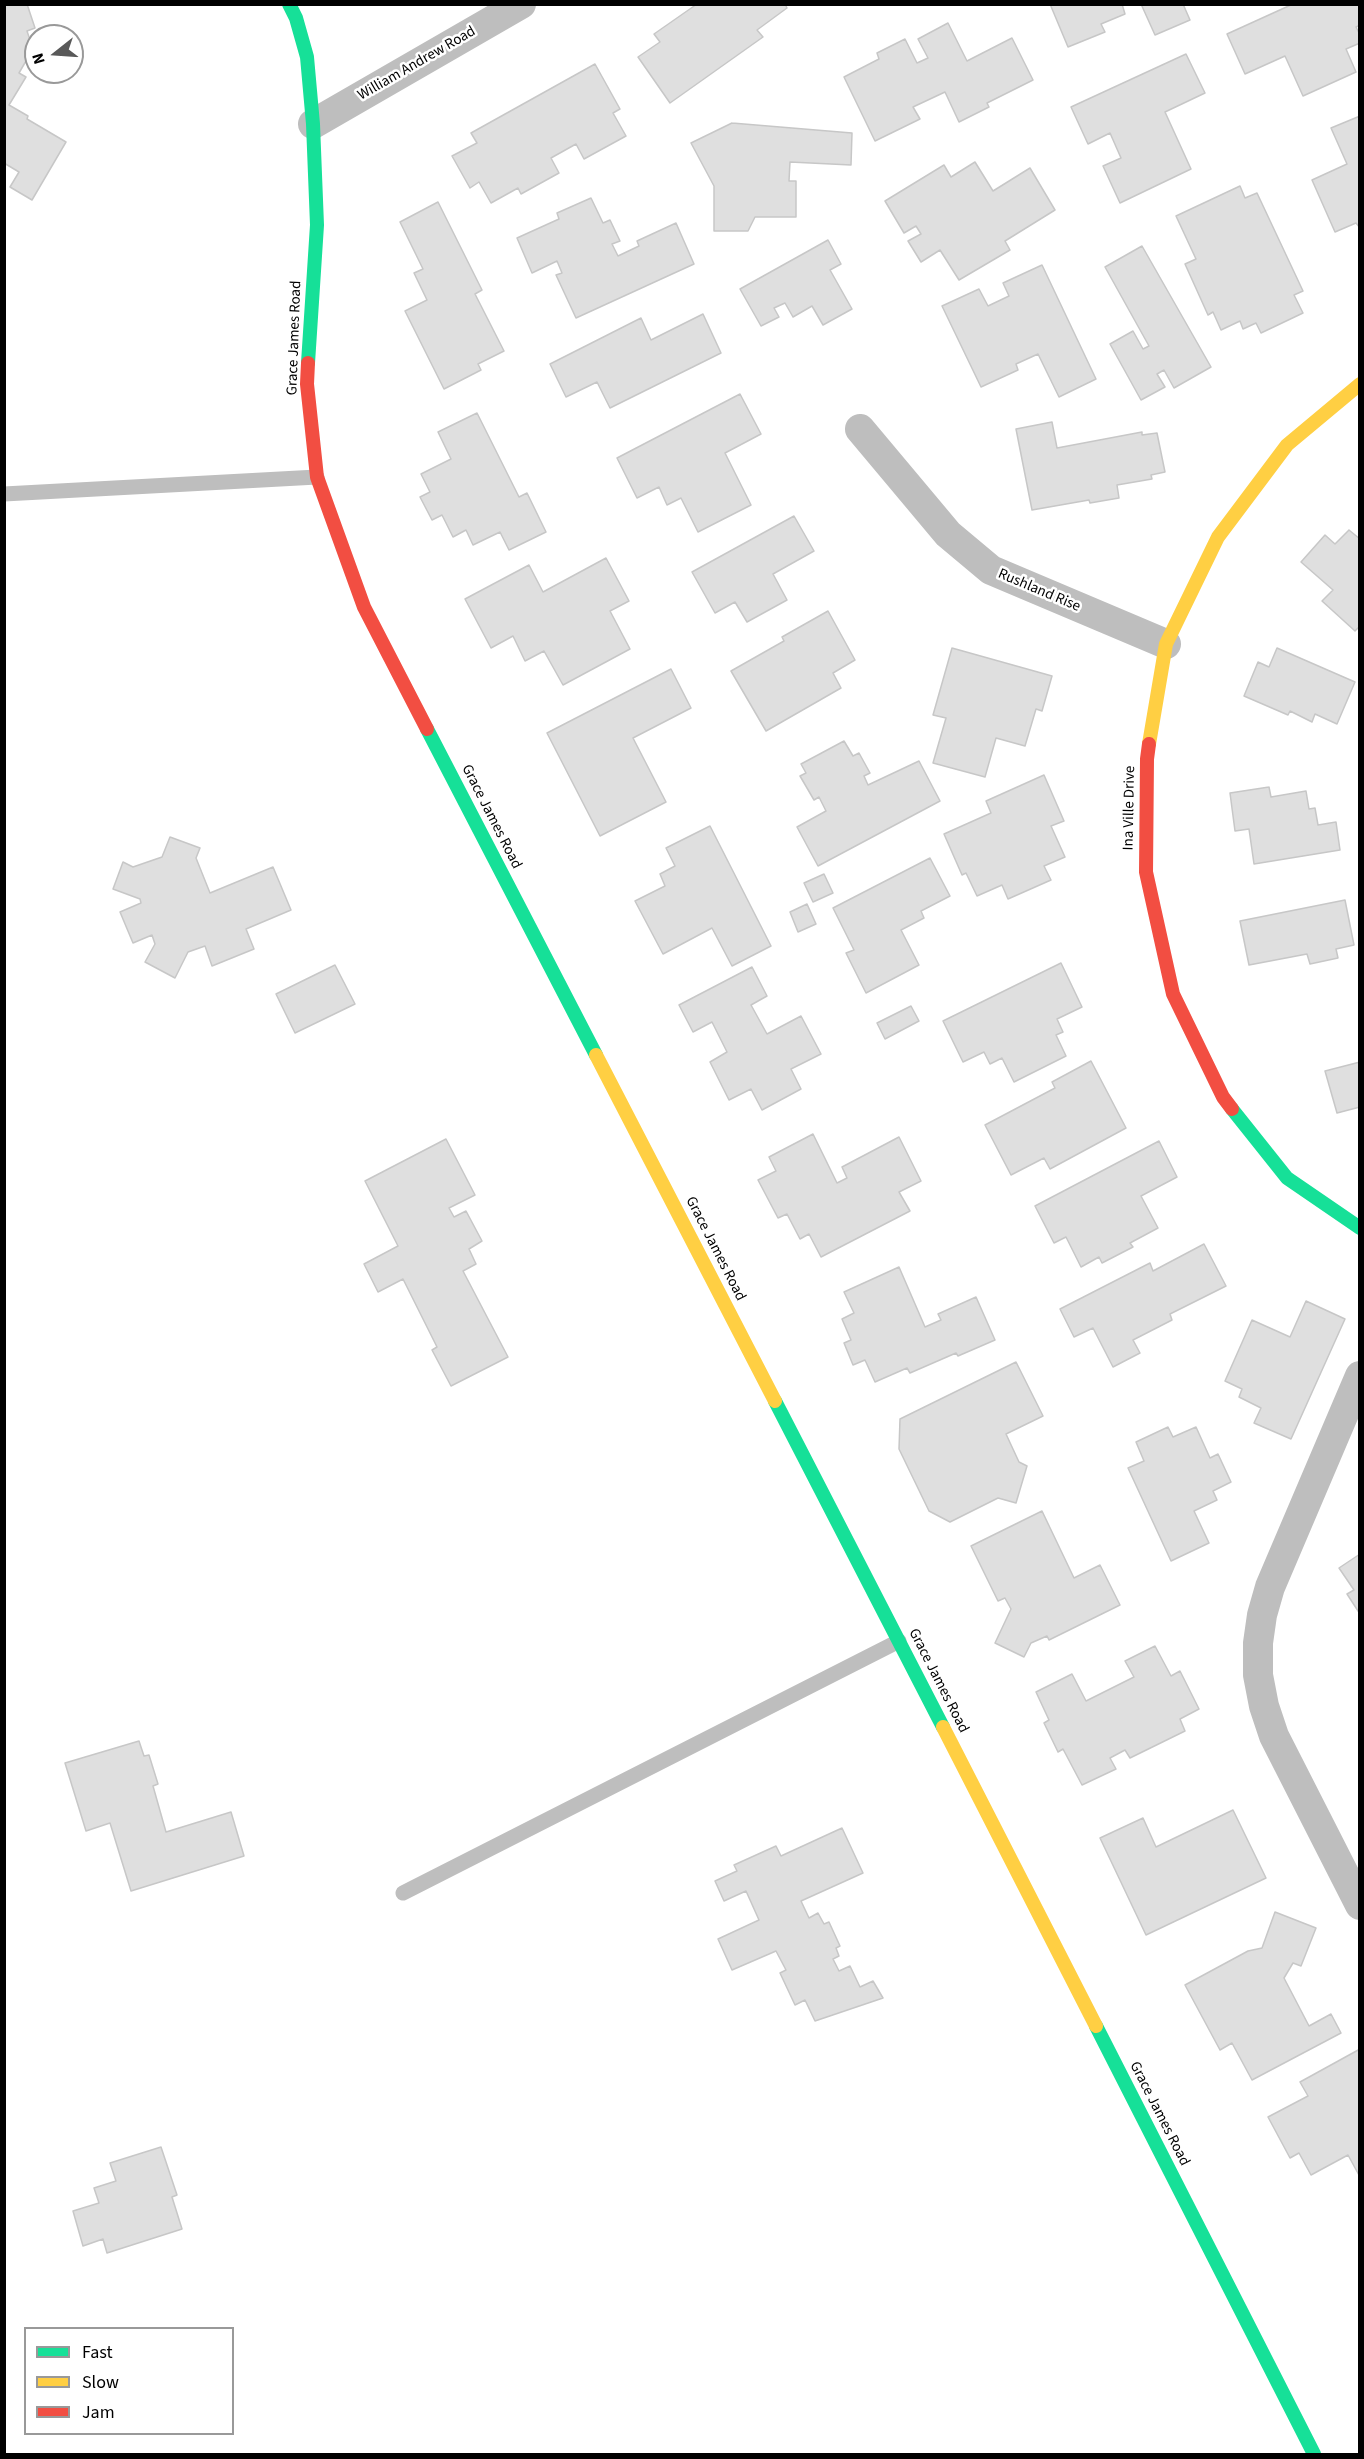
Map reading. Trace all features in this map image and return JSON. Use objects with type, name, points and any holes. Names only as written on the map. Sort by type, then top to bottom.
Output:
[{"type":"street","name":"Grace James Road","points":[[289,4],[296,18],[307,57],[313,124],[317,225],[307,384],[317,477],[364,607],[899,1641],[1314,2454]]},
{"type":"street","name":"William Andrew Road","points":[[313,124],[521,4]]},
{"type":"street","name":"Ina Ville Drive","points":[[1359,384],[1287,445],[1218,537],[1166,644],[1147,759],[1146,872],[1173,994],[1223,1097],[1287,1178],[1359,1228]]},
{"type":"street","name":"Rushland Rise","points":[[861,429],[948,534],[991,570],[1166,644]]},
{"type":"street","points":[[1359,1376],[1270,1587],[1262,1615],[1258,1644],[1260,1685],[1274,1736],[1359,1905]]},
{"type":"lane","points":[[4,494],[317,477]]},
{"type":"lane","points":[[403,1893],[899,1641]]},
{"type":"building","points":[[4,4],[27,4],[34,24],[24,24],[24,64],[19,73],[24,76],[24,80],[9,105],[28,116],[27,119],[66,142],[32,200],[10,187],[19,172],[4,163]]},
{"type":"building","points":[[697,4],[785,4],[787,8],[757,30],[763,37],[670,103],[638,57],[660,42],[654,34]]},
{"type":"building","points":[[1050,4],[1122,4],[1125,14],[1101,24],[1105,32],[1068,47]]},
{"type":"building","points":[[1141,4],[1183,4],[1190,20],[1155,35]]},
{"type":"building","points":[[1293,4],[1360,4],[1360,25],[1356,27],[1360,35],[1360,43],[1346,49],[1356,72],[1303,96],[1285,56],[1245,74],[1227,34]]},
{"type":"building","points":[[948,23],[967,61],[1012,38],[1033,80],[987,103],[989,107],[959,122],[945,92],[913,107],[920,119],[875,141],[844,77],[879,59],[877,53],[905,39],[917,63],[928,58],[918,39]]},
{"type":"building","points":[[1186,54],[1205,93],[1165,112],[1191,169],[1120,203],[1103,166],[1121,158],[1110,133],[1088,144],[1071,107]]},
{"type":"building","points":[[595,64],[620,109],[613,113],[626,136],[584,159],[576,144],[551,158],[559,173],[521,194],[518,188],[491,203],[479,182],[470,188],[452,156],[477,143],[471,133]]},
{"type":"building","points":[[1360,116],[1360,228],[1356,223],[1335,232],[1312,180],[1347,164],[1331,128]]},
{"type":"building","points":[[732,123],[852,133],[851,165],[790,162],[789,181],[796,181],[796,217],[755,217],[748,231],[714,231],[714,186],[691,143]]},
{"type":"building","points":[[975,162],[993,191],[1030,168],[1055,210],[1005,241],[1010,250],[959,280],[940,250],[921,262],[908,241],[921,234],[916,226],[904,233],[885,201],[944,165],[951,177]]},
{"type":"building","points":[[1240,186],[1245,198],[1257,193],[1303,291],[1294,295],[1303,313],[1261,333],[1256,323],[1243,329],[1240,321],[1221,330],[1213,312],[1208,315],[1185,264],[1196,259],[1176,216]]},
{"type":"building","points":[[591,198],[603,223],[610,220],[620,241],[612,244],[618,256],[639,246],[637,241],[676,223],[694,264],[576,318],[556,275],[562,273],[557,261],[532,273],[517,238],[559,219],[557,213]]},
{"type":"building","points":[[438,202],[482,290],[475,294],[504,351],[478,364],[481,370],[444,389],[405,311],[427,300],[414,273],[423,269],[400,222]]},
{"type":"building","points":[[828,240],[841,264],[830,270],[852,309],[823,325],[812,306],[793,317],[785,303],[774,308],[779,317],[761,326],[740,289]]},
{"type":"building","points":[[1142,246],[1211,367],[1174,388],[1164,370],[1157,374],[1165,387],[1141,400],[1110,344],[1133,331],[1143,349],[1149,346],[1105,267]]},
{"type":"building","points":[[1042,265],[1096,379],[1059,397],[1038,354],[1016,364],[1018,370],[981,387],[942,306],[979,289],[988,306],[1009,296],[1003,283]]},
{"type":"building","points":[[703,314],[721,353],[610,408],[597,382],[566,397],[550,364],[641,318],[651,340]]},
{"type":"building","points":[[740,394],[761,434],[725,453],[751,505],[698,532],[681,498],[667,505],[659,487],[637,498],[617,458]]},
{"type":"building","points":[[477,413],[519,497],[527,493],[546,532],[509,550],[500,532],[473,545],[466,530],[453,537],[442,515],[432,520],[420,497],[430,492],[421,474],[451,459],[438,432]]},
{"type":"building","points":[[1052,422],[1057,448],[1142,432],[1142,435],[1157,433],[1165,472],[1151,475],[1152,479],[1117,485],[1119,498],[1090,503],[1089,500],[1032,510],[1016,429]]},
{"type":"building","points":[[794,516],[814,551],[773,574],[787,600],[747,622],[735,602],[715,613],[692,572]]},
{"type":"building","points":[[1349,530],[1360,539],[1360,626],[1355,631],[1322,601],[1333,590],[1301,562],[1325,535],[1335,544]]},
{"type":"building","points":[[606,558],[629,601],[610,611],[630,649],[563,685],[544,651],[525,661],[513,636],[491,648],[465,599],[529,565],[543,592]]},
{"type":"building","points":[[828,611],[855,660],[833,673],[841,688],[766,731],[731,671],[784,641],[782,637]]},
{"type":"building","points":[[952,648],[1052,676],[1042,711],[1036,709],[1025,746],[996,738],[985,777],[933,763],[946,718],[933,715]]},
{"type":"building","points":[[1277,648],[1355,682],[1337,724],[1315,714],[1312,722],[1290,711],[1288,715],[1244,696],[1258,662],[1269,667]]},
{"type":"building","points":[[671,669],[691,708],[633,738],[666,802],[600,836],[547,733]]},
{"type":"building","points":[[844,741],[853,756],[859,753],[870,773],[864,776],[868,785],[919,761],[940,801],[818,866],[797,827],[826,811],[819,797],[814,800],[800,776],[806,773],[801,764]]},
{"type":"building","points":[[1044,775],[1064,821],[1051,826],[1065,857],[1044,866],[1051,880],[1008,899],[1002,885],[977,896],[966,873],[962,875],[944,834],[991,813],[986,801]]},
{"type":"building","points":[[1269,787],[1271,797],[1306,791],[1309,809],[1315,808],[1318,825],[1336,822],[1340,850],[1254,864],[1249,829],[1235,831],[1230,793]]},
{"type":"building","points":[[710,826],[771,946],[732,966],[712,928],[663,954],[635,901],[665,886],[660,874],[675,866],[666,848]]},
{"type":"building","points":[[170,837],[200,848],[196,858],[210,893],[273,867],[291,910],[246,929],[254,949],[212,966],[205,946],[188,952],[175,978],[145,962],[155,944],[152,935],[133,943],[120,912],[141,903],[140,899],[113,889],[123,862],[133,867],[162,857]]},
{"type":"building","points":[[930,858],[950,896],[921,911],[924,918],[901,930],[919,965],[866,993],[846,953],[854,950],[833,908]]},
{"type":"building","points":[[824,874],[833,893],[813,902],[804,883]]},
{"type":"building","points":[[1345,900],[1354,945],[1336,949],[1338,958],[1310,964],[1307,954],[1249,965],[1240,921]]},
{"type":"building","points":[[807,904],[816,924],[798,932],[790,912]]},
{"type":"building","points":[[1061,963],[1082,1007],[1057,1019],[1063,1032],[1056,1035],[1066,1056],[1014,1082],[1002,1058],[990,1064],[984,1052],[963,1062],[943,1021]]},
{"type":"building","points":[[335,965],[355,1004],[295,1033],[276,994]]},
{"type":"building","points":[[752,967],[767,996],[751,1005],[767,1034],[801,1016],[821,1054],[791,1069],[801,1089],[762,1110],[751,1089],[729,1100],[710,1062],[727,1052],[712,1022],[693,1032],[679,1005]]},
{"type":"building","points":[[911,1006],[919,1021],[885,1039],[877,1023]]},
{"type":"building","points":[[1091,1061],[1126,1128],[1050,1169],[1044,1158],[1011,1175],[985,1125],[1055,1088],[1052,1082]]},
{"type":"building","points":[[1360,1062],[1360,1107],[1337,1113],[1325,1071]]},
{"type":"building","points":[[813,1134],[837,1183],[847,1178],[842,1167],[899,1137],[921,1181],[899,1192],[910,1211],[821,1257],[809,1234],[800,1239],[787,1214],[778,1218],[758,1180],[776,1171],[769,1157]]},
{"type":"building","points":[[446,1139],[475,1195],[449,1208],[454,1217],[466,1211],[482,1241],[469,1249],[476,1264],[463,1271],[508,1357],[451,1386],[432,1350],[437,1347],[403,1279],[378,1292],[364,1264],[398,1246],[365,1181]]},
{"type":"building","points":[[1159,1141],[1177,1177],[1141,1196],[1158,1228],[1130,1243],[1133,1247],[1102,1263],[1099,1257],[1081,1267],[1066,1237],[1054,1243],[1035,1206]]},
{"type":"building","points":[[1204,1244],[1226,1286],[1170,1314],[1172,1320],[1133,1340],[1140,1353],[1113,1367],[1093,1328],[1074,1337],[1060,1309],[1150,1263],[1153,1271]]},
{"type":"building","points":[[899,1267],[925,1327],[941,1320],[938,1314],[976,1297],[995,1340],[958,1356],[956,1353],[910,1373],[907,1368],[875,1382],[865,1360],[853,1365],[844,1343],[851,1340],[842,1319],[854,1313],[844,1292]]},
{"type":"building","points":[[1306,1301],[1345,1319],[1291,1439],[1254,1423],[1261,1408],[1239,1397],[1242,1389],[1225,1381],[1252,1320],[1290,1337]]},
{"type":"building","points":[[1016,1362],[1043,1416],[1006,1434],[1019,1462],[1027,1466],[1016,1503],[998,1498],[950,1522],[929,1511],[899,1449],[900,1419]]},
{"type":"building","points":[[1168,1427],[1173,1437],[1196,1427],[1210,1458],[1218,1454],[1231,1482],[1213,1491],[1217,1500],[1194,1511],[1209,1543],[1171,1561],[1128,1468],[1144,1461],[1136,1442]]},
{"type":"building","points":[[1042,1511],[1074,1578],[1100,1565],[1120,1605],[1049,1640],[1047,1636],[1031,1643],[1024,1657],[995,1643],[1011,1609],[1005,1598],[998,1601],[971,1546]]},
{"type":"building","points":[[1360,1554],[1360,1614],[1347,1594],[1354,1590],[1339,1568]]},
{"type":"building","points":[[1155,1646],[1171,1676],[1180,1671],[1199,1709],[1180,1719],[1185,1731],[1130,1758],[1125,1750],[1110,1758],[1116,1769],[1082,1785],[1063,1749],[1058,1752],[1044,1723],[1049,1720],[1036,1692],[1072,1674],[1086,1701],[1134,1677],[1125,1661]]},
{"type":"building","points":[[139,1741],[144,1756],[149,1755],[158,1784],[153,1786],[166,1832],[231,1812],[244,1856],[131,1891],[110,1823],[86,1831],[65,1763]]},
{"type":"building","points":[[1233,1810],[1266,1878],[1146,1935],[1100,1838],[1143,1818],[1156,1847]]},
{"type":"building","points":[[842,1828],[863,1873],[801,1901],[809,1918],[818,1913],[824,1924],[829,1922],[840,1946],[836,1948],[839,1956],[833,1959],[839,1971],[850,1966],[860,1987],[873,1981],[883,1998],[815,2021],[805,2000],[795,2005],[780,1973],[786,1970],[776,1951],[732,1970],[718,1939],[759,1920],[746,1891],[724,1901],[715,1881],[737,1871],[734,1865],[776,1846],[781,1856]]},
{"type":"building","points":[[1275,1912],[1316,1928],[1301,1966],[1293,1963],[1284,1978],[1309,2026],[1331,2014],[1341,2033],[1252,2080],[1232,2043],[1220,2050],[1185,1985],[1248,1951],[1262,1948]]},
{"type":"building","points":[[1360,2049],[1360,2177],[1348,2155],[1311,2175],[1299,2153],[1290,2158],[1268,2117],[1308,2096],[1300,2082]]},
{"type":"building","points":[[161,2147],[177,2195],[172,2197],[182,2229],[107,2253],[103,2239],[83,2246],[73,2211],[99,2203],[94,2188],[116,2181],[110,2163]]},
{"type":"traffic: fast","points":[[289,4],[296,18],[307,57],[313,124],[317,225],[308,363]]},
{"type":"traffic: fast","points":[[427,729],[596,1055]]},
{"type":"traffic: fast","points":[[1232,1109],[1287,1178],[1360,1228]]},
{"type":"traffic: fast","points":[[775,1401],[943,1727]]},
{"type":"traffic: fast","points":[[1096,2026],[1314,2454]]},
{"type":"traffic: slow","points":[[1149,744],[1166,644],[1218,537],[1287,445],[1360,384]]},
{"type":"traffic: slow","points":[[596,1055],[775,1401]]},
{"type":"traffic: slow","points":[[943,1727],[1096,2026]]},
{"type":"traffic: jam","points":[[308,363],[307,384],[317,477],[364,607],[427,729]]},
{"type":"traffic: jam","points":[[1149,744],[1146,872],[1173,994],[1223,1097],[1232,1109]]}]
